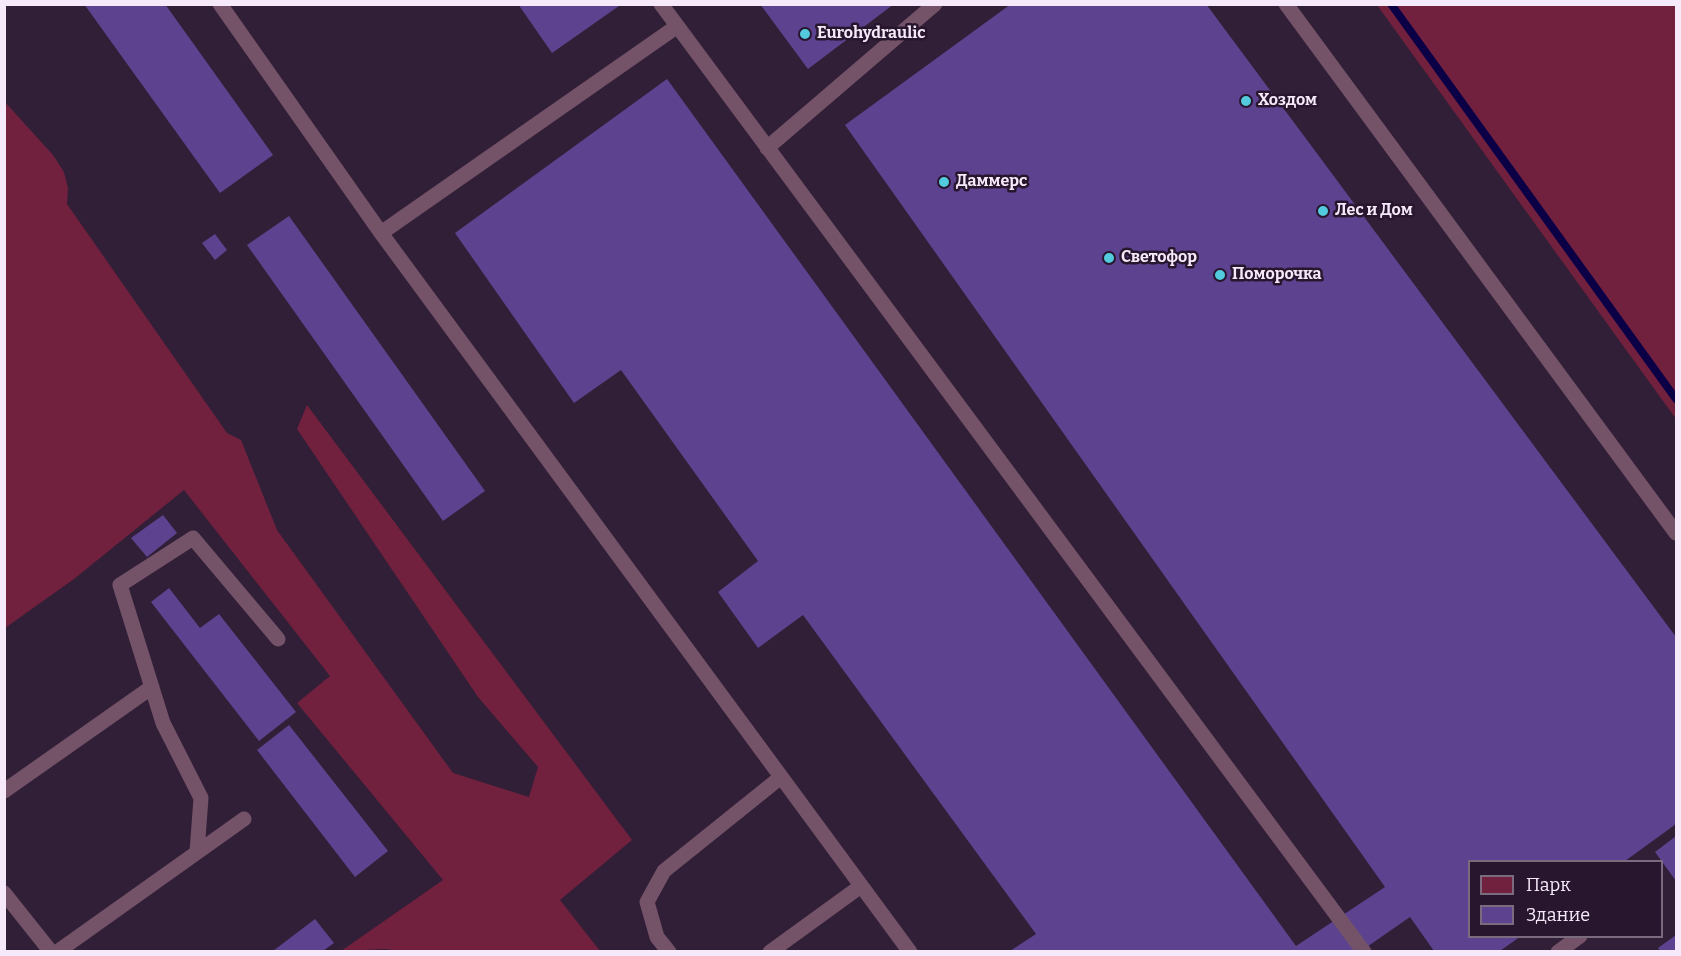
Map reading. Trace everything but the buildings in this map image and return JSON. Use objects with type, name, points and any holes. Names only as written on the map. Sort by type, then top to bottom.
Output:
[{"type":"lane","points":[[220,4],[381,232],[910,951]]},
{"type":"lane","points":[[661,4],[1364,951]]},
{"type":"lane","points":[[766,148],[935,4]]},
{"type":"lane","points":[[1286,4],[1677,533]]},
{"type":"lane","points":[[381,232],[676,27]]},
{"type":"lane","points":[[197,852],[201,798],[163,723],[120,585],[193,538],[278,639]]},
{"type":"lane","points":[[4,791],[152,687]]},
{"type":"lane","points":[[669,951],[657,937],[647,902],[664,871],[782,777]]},
{"type":"lane","points":[[57,951],[244,819]]},
{"type":"lane","points":[[770,951],[861,886]]},
{"type":"lane","points":[[4,893],[51,951]]},
{"type":"lane","points":[[1558,951],[1577,938]]},
{"type":"green space","points":[[1377,5],[1676,5],[1676,419]]},
{"type":"green space","points":[[4,101],[53,155],[64,172],[68,188],[67,204],[227,433],[241,440],[277,530],[453,773],[529,797],[538,767],[478,697],[297,429],[307,405],[632,840],[560,900],[600,951],[403,952],[386,949],[341,951],[443,880],[297,703],[330,676],[184,490],[74,579],[5,628]]},
{"type":"waterway","points":[[1391,4],[1676,399]]},
{"type":"place","name":"Eurohydraulic","points":[[805,34]]},
{"type":"place","name":"Хоздом","points":[[1246,101]]},
{"type":"place","name":"Даммерс","points":[[944,182]]},
{"type":"place","name":"Лес и Дом","points":[[1323,211]]},
{"type":"place","name":"Светофор","points":[[1109,258]]},
{"type":"place","name":"Поморочка","points":[[1220,275]]}]
